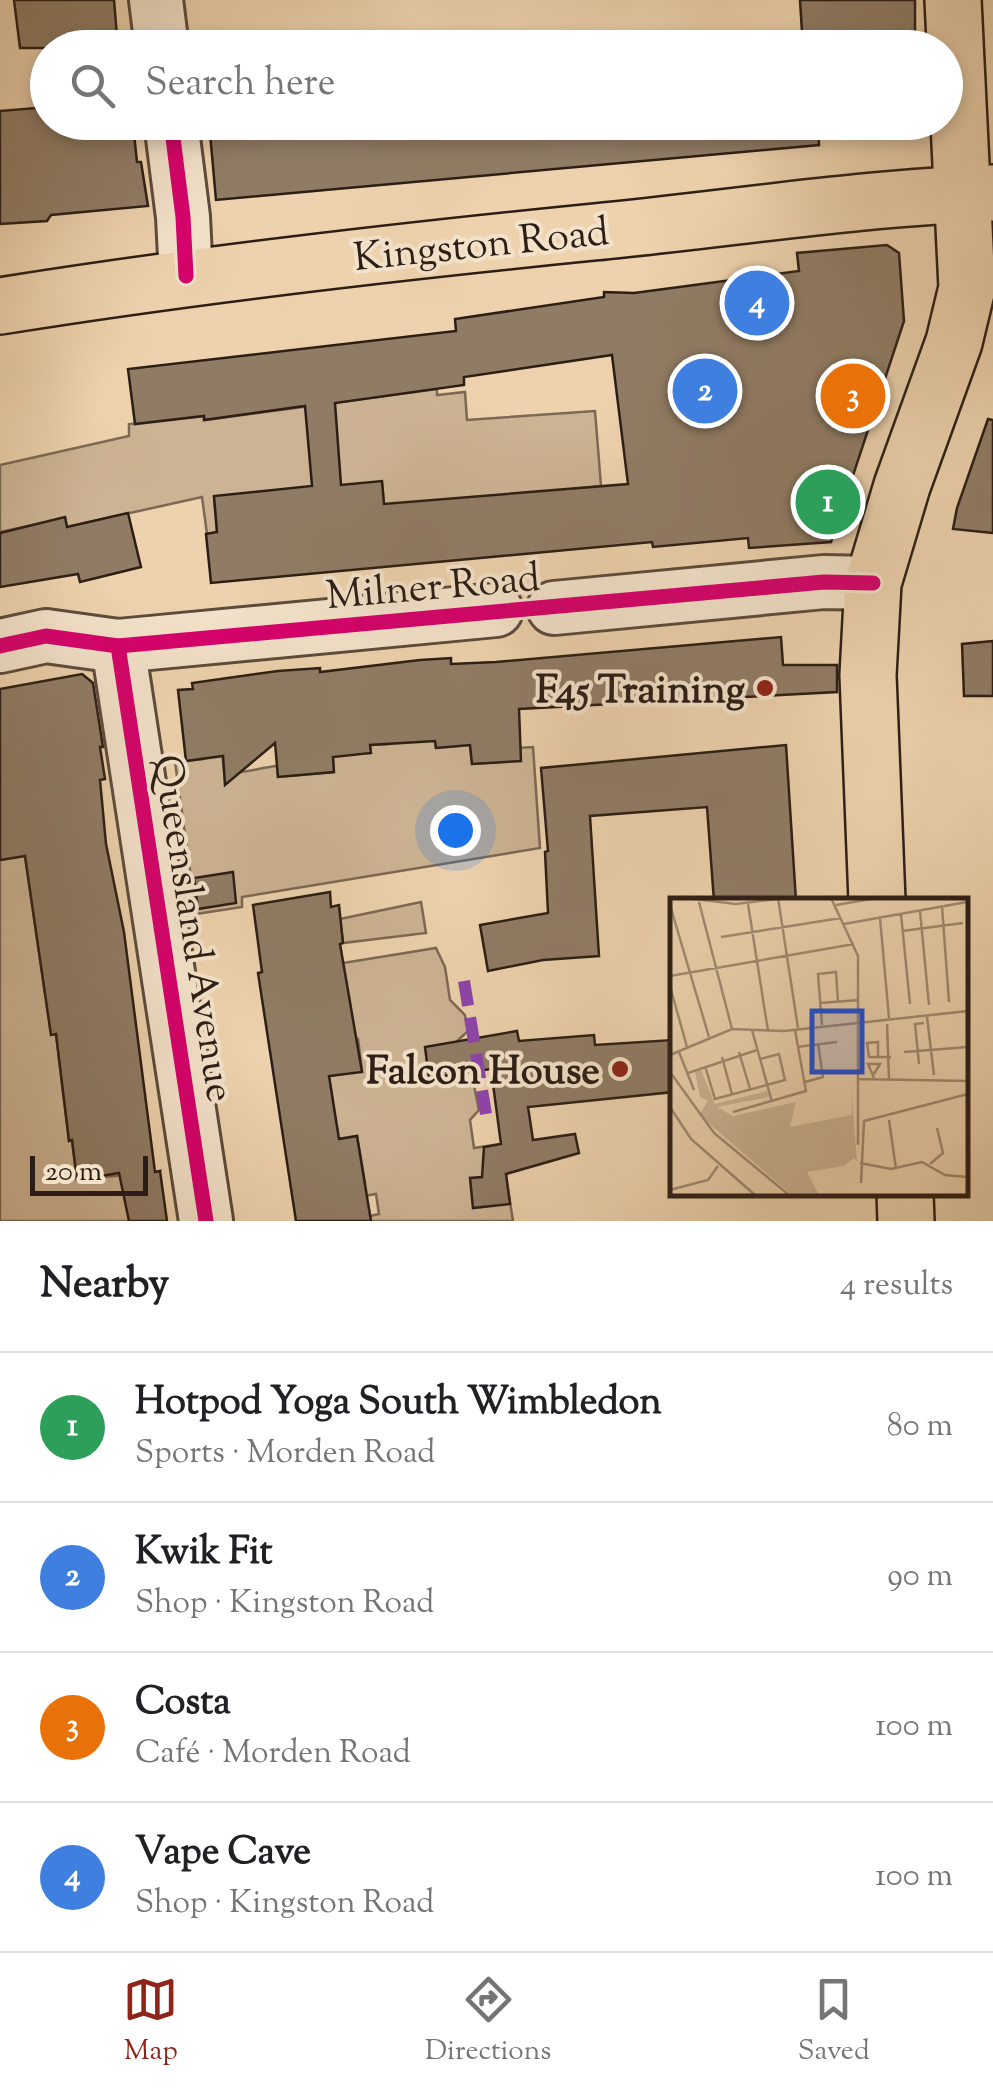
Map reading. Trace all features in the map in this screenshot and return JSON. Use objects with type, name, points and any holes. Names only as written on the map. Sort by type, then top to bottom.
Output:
[{"type":"main road","points":[[953,0],[957,30]]},
{"type":"main road","points":[[878,898],[868,675],[873,583],[902,486],[954,342],[967,288],[978,194],[963,78]]},
{"type":"main road","name":"Kingston Road","points":[[0,306],[186,276],[426,247],[978,194]]},
{"type":"main road","points":[[954,342],[974,316],[993,300]]},
{"type":"main road","points":[[905,1196],[906,1221]]},
{"type":"street","points":[[156,0],[160,30]]},
{"type":"street","points":[[173,140],[186,276]]},
{"type":"street","name":"Milner Road","points":[[554,608],[824,582],[873,583]]},
{"type":"street","name":"Milner Road","points":[[0,646],[46,636],[118,646],[496,610]]},
{"type":"street","name":"Queensland Avenue","points":[[118,646],[206,1221]]},
{"type":"shaded area","points":[[437,389],[437,395],[465,392],[467,420],[595,411],[601,486],[385,517],[382,482],[214,497],[217,532],[207,534],[202,497],[67,527],[65,518],[0,532],[0,465],[129,436],[129,424],[204,416],[205,420]]},
{"type":"shaded area","points":[[434,722],[436,748],[470,745],[472,764],[501,762],[500,749],[533,747],[540,848],[242,897],[242,907],[196,914],[175,762],[203,759],[221,740],[224,771],[277,766],[278,777],[333,772],[333,755],[370,753],[370,745],[389,744],[388,724]]},
{"type":"shaded area","points":[[25,856],[77,1180],[160,1171],[129,1221],[0,1221],[0,860]]},
{"type":"shaded area","points":[[421,902],[426,933],[343,943],[340,919]]},
{"type":"shaded area","points":[[436,948],[445,967],[450,1000],[465,1015],[468,1031],[455,1043],[462,1079],[473,1081],[479,1110],[470,1120],[474,1148],[501,1144],[513,1221],[371,1221],[370,1216],[379,1214],[376,1194],[347,1199],[365,1183],[357,1136],[338,1139],[329,1076],[362,1071],[358,1039],[322,1044],[347,989],[343,963]]},
{"type":"building","points":[[14,0],[114,0],[116,30],[30,30],[30,48],[20,48]]},
{"type":"building","points":[[800,0],[915,0],[915,30],[802,30]]},
{"type":"building","points":[[30,108],[30,140],[135,140],[148,206],[0,224],[0,111]]},
{"type":"building","points":[[211,140],[819,140],[819,145],[216,200]]},
{"type":"building","points":[[887,245],[899,253],[904,321],[831,542],[749,548],[748,538],[653,547],[652,542],[211,583],[206,534],[217,532],[214,496],[312,486],[305,406],[204,420],[204,416],[135,424],[128,369],[456,331],[455,319],[604,297],[604,292],[634,293],[799,271],[797,253]],"holes":[[[612,355],[628,484],[384,504],[382,481],[341,485],[335,403],[464,385],[464,377]]]},
{"type":"building","points":[[988,419],[993,420],[993,533],[953,529],[957,508]]},
{"type":"building","points":[[128,513],[141,567],[80,582],[78,574],[0,587],[0,533],[65,517],[67,527]]},
{"type":"building","points":[[781,637],[783,665],[837,665],[837,692],[519,709],[521,761],[472,764],[470,745],[436,748],[435,741],[370,745],[371,753],[333,757],[334,772],[278,777],[275,743],[225,785],[223,756],[186,761],[178,690],[193,689],[192,683],[278,671],[320,668],[320,672],[451,658],[451,664],[496,662]]},
{"type":"building","points":[[993,641],[993,696],[964,696],[962,644]]},
{"type":"building","points":[[82,674],[93,683],[103,747],[105,779],[100,780],[106,844],[124,932],[155,1172],[160,1171],[167,1221],[129,1221],[119,1173],[77,1180],[25,856],[0,860],[0,689]]},
{"type":"building","points":[[786,745],[796,898],[714,898],[707,807],[590,816],[599,956],[543,960],[488,971],[480,925],[548,913],[541,768]]},
{"type":"building","points":[[233,872],[236,903],[198,909],[194,878]]},
{"type":"building","points":[[330,892],[331,907],[339,905],[343,943],[340,944],[362,1072],[329,1076],[339,1139],[357,1136],[371,1221],[296,1221],[258,973],[262,972],[253,905]]},
{"type":"building","points":[[517,1031],[519,1041],[594,1035],[595,1045],[670,1040],[670,1092],[528,1107],[533,1140],[575,1134],[579,1153],[506,1174],[510,1204],[473,1208],[470,1178],[482,1177],[484,1147],[501,1144],[491,1069],[429,1078],[425,1047]]},
{"type":"marked path","points":[[464,981],[486,1114]]},
{"type":"cycle path","points":[[173,140],[186,276]]},
{"type":"cycle path","points":[[0,646],[46,636],[118,646],[824,582],[873,583]]},
{"type":"cycle path","points":[[118,646],[206,1221]]},
{"type":"place","name":"Vape Cave","points":[[757,303]]},
{"type":"place","name":"Kwik Fit","points":[[705,391]]},
{"type":"place","name":"Costa","points":[[853,396]]},
{"type":"place","name":"Hotpod Yoga South Wimbledon","points":[[828,502]]},
{"type":"place","name":"F45 Training","points":[[765,688]]},
{"type":"place","name":"Falcon House","points":[[620,1069]]}]
